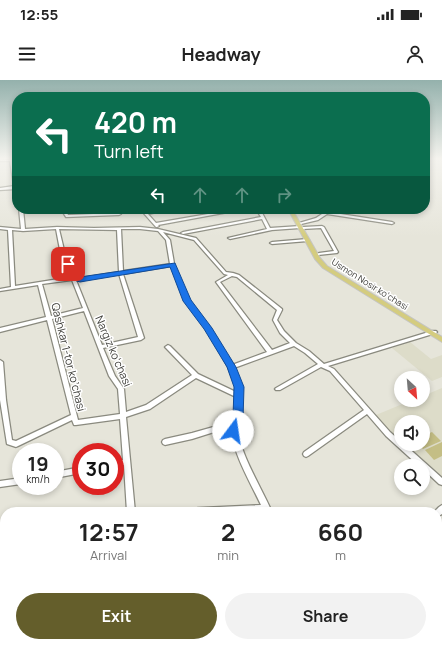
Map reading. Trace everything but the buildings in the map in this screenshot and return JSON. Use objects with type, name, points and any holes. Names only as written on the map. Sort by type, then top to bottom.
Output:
[{"type":"main road","name":"Usmon Nosir ko‘chasi","points":[[293,214],[322,260],[332,269],[438,336]]},
{"type":"main road","name":"Usmon Nosir ko‘chasi","points":[[296,214],[318,259],[329,270],[438,336]]},
{"type":"street","points":[[0,189],[12,188]]},
{"type":"street","points":[[21,214],[23,230]]},
{"type":"street","points":[[66,214],[67,216],[119,214]]},
{"type":"street","points":[[147,214],[164,233],[168,240],[172,265],[187,301],[208,328],[231,367],[239,387],[238,419],[233,424],[165,442]]},
{"type":"street","points":[[0,228],[23,230],[57,228],[157,227],[219,214]]},
{"type":"street","points":[[260,214],[269,230]]},
{"type":"street","points":[[303,229],[327,214],[392,223]]},
{"type":"street","points":[[183,232],[262,218]]},
{"type":"street","points":[[157,227],[195,239],[222,270],[226,273],[233,274],[280,310],[275,320],[282,332],[294,344],[307,352],[322,365],[332,370],[392,438],[442,482]]},
{"type":"street","points":[[230,238],[269,230],[322,227],[336,252],[319,254]]},
{"type":"street","name":"Nargiz koʻchasi","points":[[57,228],[62,250],[100,347],[112,376],[121,389],[131,507]]},
{"type":"street","points":[[100,347],[141,338],[121,273],[119,228]]},
{"type":"street","points":[[10,229],[12,288]]},
{"type":"street","points":[[272,243],[308,240]]},
{"type":"street","points":[[0,290],[73,278],[80,279],[172,265]]},
{"type":"street","points":[[233,274],[218,282],[271,353]]},
{"type":"street","name":"Qashkar 1-tor koʼchasi","points":[[40,284],[76,423],[123,416],[148,407],[196,375]]},
{"type":"street","points":[[0,330],[86,309]]},
{"type":"street","points":[[278,389],[322,365],[438,336]]},
{"type":"street","points":[[231,367],[294,344]]},
{"type":"street","points":[[168,347],[196,375],[238,396]]},
{"type":"street","points":[[0,362],[3,400],[9,442],[16,444],[74,416]]},
{"type":"street","points":[[306,454],[367,411]]},
{"type":"street","points":[[233,424],[233,431],[246,467],[266,507]]},
{"type":"street","points":[[0,484],[12,482]]},
{"type":"shaded area","points":[[410,342],[431,359],[442,355],[442,377],[432,381],[430,379],[430,371],[420,371],[392,348]]},
{"type":"shaded area","points":[[442,388],[442,478],[430,468],[430,459],[419,459],[409,451],[430,451],[430,415],[394,415],[394,436],[376,415],[395,407],[430,407],[430,393]]},
{"type":"shaded area","points":[[432,432],[441,441],[430,446],[430,433]]},
{"type":"shaded area","points":[[442,442],[442,456],[434,460],[426,451],[430,451],[430,448]]},
{"type":"route","points":[[68,264],[73,278],[80,279],[172,265],[187,301],[208,328],[231,367],[239,387],[238,419],[233,424],[233,431]]}]
